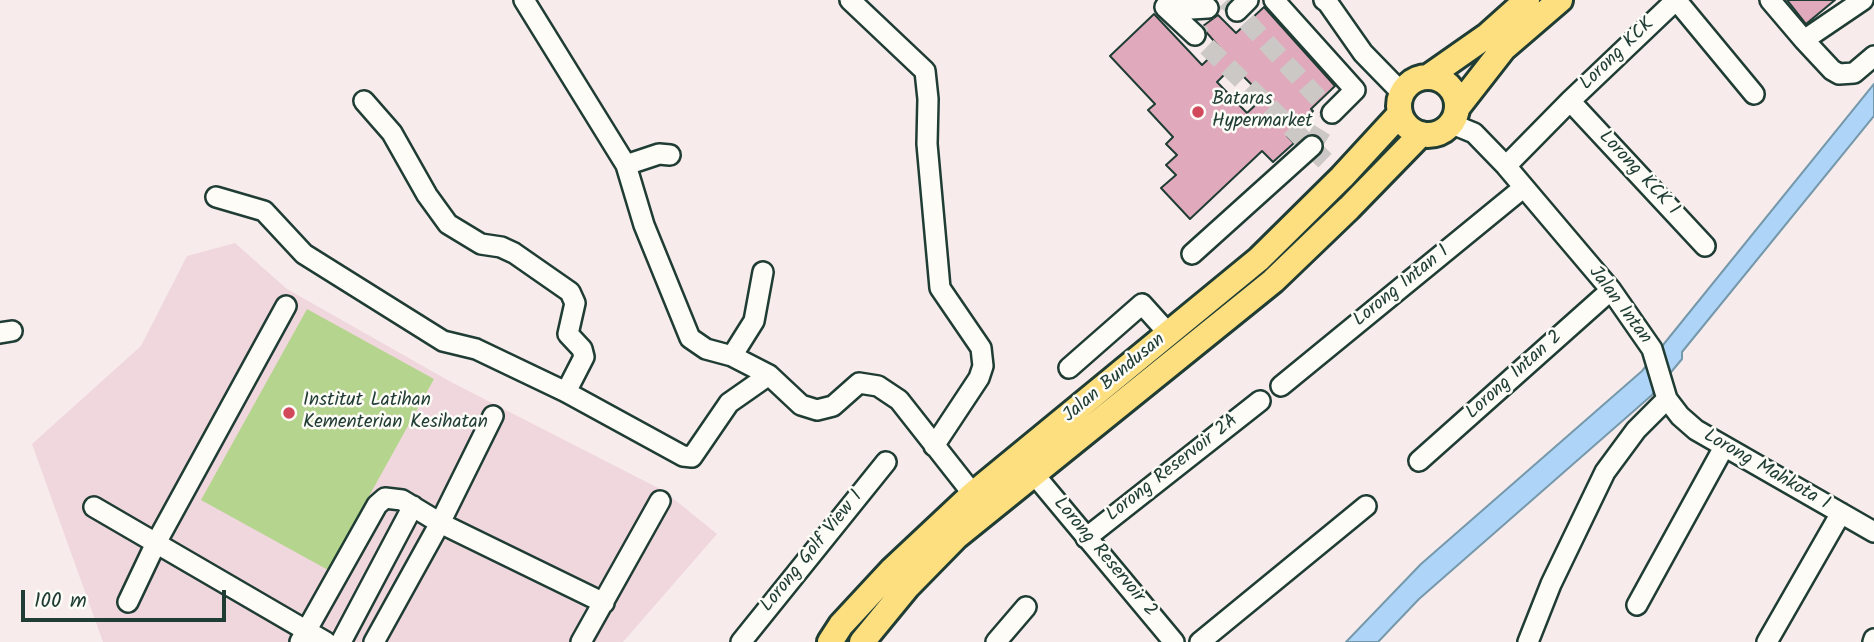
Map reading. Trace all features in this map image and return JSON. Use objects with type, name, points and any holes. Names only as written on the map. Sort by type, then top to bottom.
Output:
[{"type":"main road","points":[[1527,0],[1488,35],[1428,77],[1413,82],[1401,104],[1412,130],[1421,134],[1438,134],[1455,116],[1503,49],[1560,0]]},
{"type":"main road","points":[[1428,77],[1446,83],[1452,90],[1455,116]]},
{"type":"main road","name":"Jalan Bundusan","points":[[830,642],[841,625],[892,570],[973,494],[1259,259],[1342,177],[1401,104]]},
{"type":"main road","name":"Jalan Bundusan","points":[[862,642],[908,586],[947,547],[1033,473],[1273,281],[1421,134]]},
{"type":"street","points":[[524,0],[626,165],[644,225],[690,338],[706,349],[732,356],[769,375],[801,405],[817,410],[833,406],[859,383],[878,386],[898,400],[973,494]]},
{"type":"street","points":[[850,0],[925,71],[940,288],[981,348],[982,366],[979,378],[934,446]]},
{"type":"street","points":[[1170,0],[1165,6],[1195,35]]},
{"type":"street","points":[[1181,0],[1191,9],[1209,8]]},
{"type":"street","points":[[1274,0],[1355,90],[1332,113]]},
{"type":"street","points":[[1324,0],[1401,104]]},
{"type":"street","points":[[1770,0],[1832,71],[1854,74],[1874,56]]},
{"type":"street","points":[[1804,40],[1863,0],[1874,13]]},
{"type":"street","name":"Lorong KCK","points":[[1506,166],[1674,2],[1682,7],[1754,94]]},
{"type":"street","points":[[364,101],[392,133],[427,195],[449,223],[481,244],[501,247],[514,253],[569,292],[575,303],[568,334],[582,349],[584,357],[566,392]]},
{"type":"street","name":"Lorong KCK 1","points":[[1570,101],[1705,246]]},
{"type":"street","name":"Jalan Intan","points":[[1455,116],[1506,166],[1611,290],[1652,349],[1666,393]]},
{"type":"street","points":[[1192,254],[1311,146]]},
{"type":"street","points":[[626,165],[659,154],[670,155]]},
{"type":"street","name":"Lorong Intan 1","points":[[1281,386],[1523,188]]},
{"type":"street","points":[[216,197],[264,211],[304,254],[443,341],[476,349],[566,392],[683,456],[692,457],[729,403],[769,375]]},
{"type":"street","points":[[732,356],[738,342],[754,321],[763,272]]},
{"type":"street","name":"Lorong Intan 2","points":[[1419,461],[1611,290]]},
{"type":"street","points":[[1069,368],[1142,304],[1169,334]]},
{"type":"street","points":[[128,603],[156,543],[286,306]]},
{"type":"street","points":[[1528,642],[1551,584],[1605,472],[1666,393]]},
{"type":"street","name":"Lorong Mahkota 1","points":[[1666,393],[1680,416],[1696,430],[1874,532]]},
{"type":"street","name":"Lorong Reservoir 2A","points":[[1086,538],[1260,401]]},
{"type":"street","points":[[374,642],[440,523],[493,416]]},
{"type":"street","points":[[1637,605],[1724,447]]},
{"type":"street","name":"Lorong Golf View 1","points":[[741,642],[886,462]]},
{"type":"street","name":"Lorong Reservoir 2","points":[[1033,473],[1174,642]]},
{"type":"street","points":[[303,637],[377,505],[385,498],[401,500],[440,523],[604,604]]},
{"type":"street","points":[[581,642],[660,501]]},
{"type":"street","points":[[341,642],[413,506]]},
{"type":"street","points":[[1200,642],[1366,506]]},
{"type":"street","points":[[94,507],[156,543],[303,637],[326,642]]},
{"type":"street","points":[[1767,642],[1841,513]]},
{"type":"street","points":[[996,642],[1026,607]]},
{"type":"shaded area","name":"Institut Latihan Kementerian Kesihatan","points":[[235,243],[287,289],[451,382],[664,491],[717,534],[623,642],[103,642],[32,444],[141,346],[187,256]]},
{"type":"green space","points":[[307,309],[434,379],[328,570],[201,500]]},
{"type":"water","points":[[1874,84],[1874,116],[1682,352],[1682,359],[1652,395],[1419,599],[1378,642],[1346,642],[1421,564],[1642,371]]},
{"type":"building","points":[[1787,0],[1835,0],[1806,24]]},
{"type":"building","name":"Bataras Hypermarket","points":[[1264,7],[1335,86],[1287,136],[1294,143],[1273,162],[1262,151],[1190,219],[1161,188],[1176,175],[1166,165],[1177,155],[1166,144],[1173,137],[1148,110],[1155,104],[1110,56],[1154,14],[1202,65],[1220,48],[1203,26],[1218,15],[1236,33]],"holes":[[[1233,66],[1264,97],[1247,113],[1217,82]]]},
{"type":"tunnel","points":[[1312,146],[1332,113],[1227,0],[1217,1],[1208,8],[1195,35],[1342,177]]},
{"type":"place","name":"Bataras Hypermarket","points":[[1198,112]]},
{"type":"place","name":"Institut Latihan Kementerian Kesihatan","points":[[289,413]]}]
